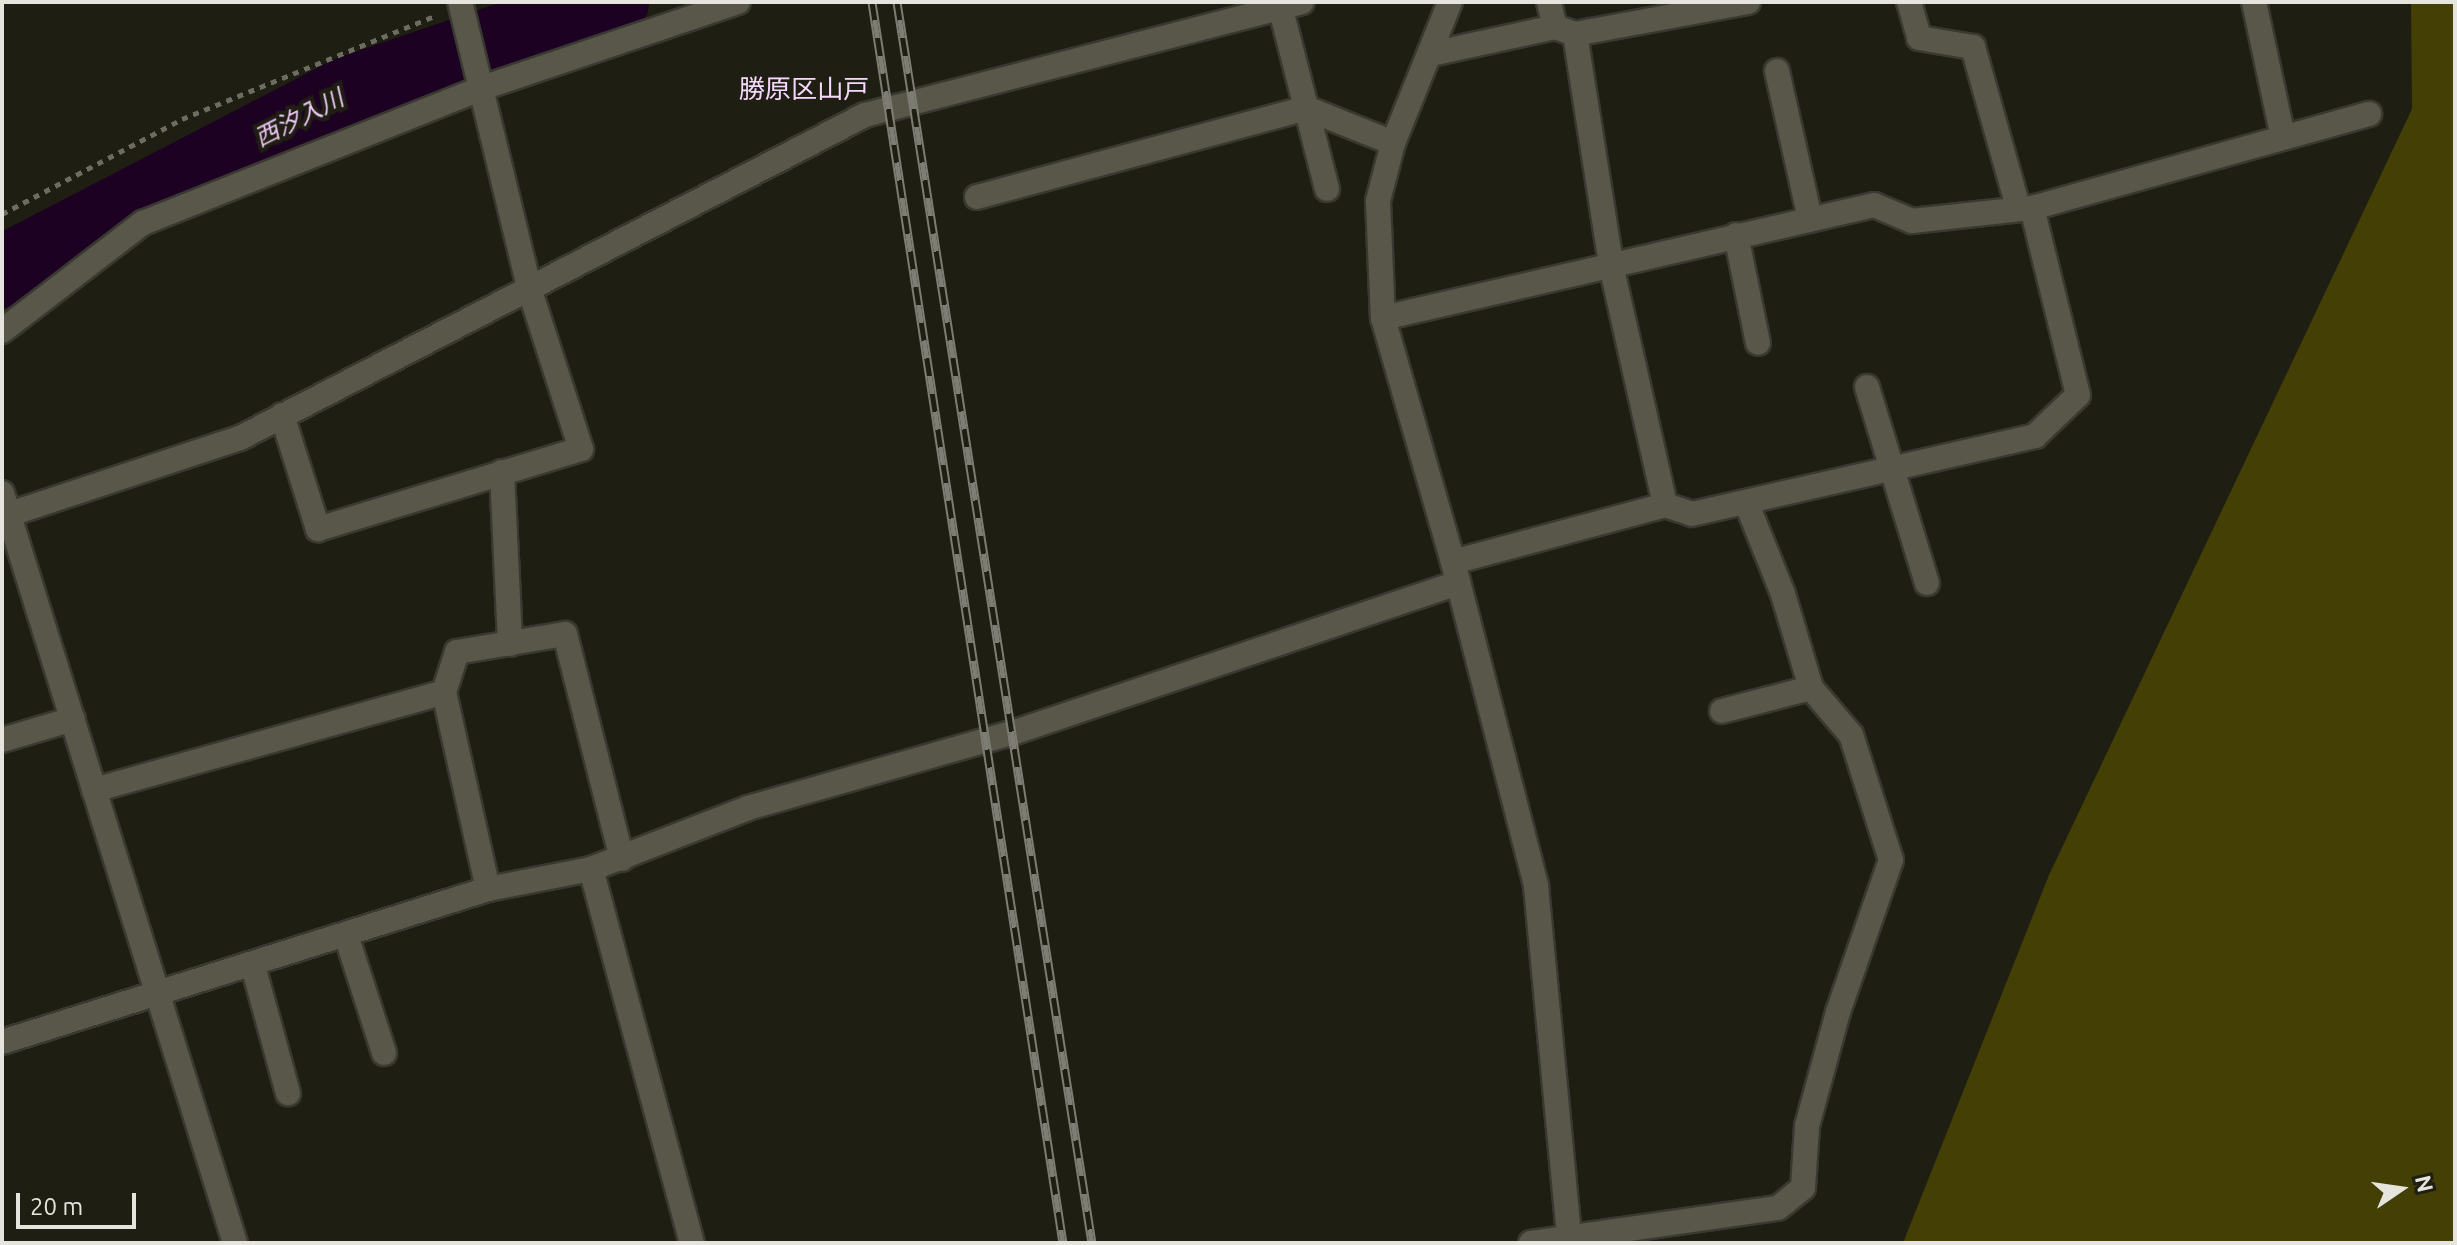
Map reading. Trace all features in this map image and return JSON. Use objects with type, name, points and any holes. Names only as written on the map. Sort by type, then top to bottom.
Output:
[{"type":"street","points":[[2,331],[143,223],[482,88],[738,2]]},
{"type":"street","points":[[1450,2],[1393,143],[1378,201],[1383,318],[1456,573],[1536,886],[1569,1238]]},
{"type":"street","points":[[1549,2],[1565,30],[1611,265],[1665,505]]},
{"type":"street","points":[[1431,54],[1748,2]]},
{"type":"street","points":[[2,1042],[158,996],[488,889],[591,869],[622,859],[748,808],[1012,733],[1456,573],[1665,505],[1692,514],[1894,471],[2035,436],[2078,395],[2025,207],[1973,47],[1919,38],[1909,2]]},
{"type":"street","points":[[2254,2],[2283,137]]},
{"type":"street","points":[[282,415],[318,529],[581,449],[530,291],[461,4]]},
{"type":"street","points":[[235,1243],[6,504],[240,438],[530,291],[865,115],[1287,4],[1306,108],[1327,189]]},
{"type":"street","points":[[1777,71],[1810,219]]},
{"type":"street","points":[[977,197],[1306,108],[1393,143]]},
{"type":"street","points":[[1383,318],[1874,205],[1912,221],[2025,207],[2369,114]]},
{"type":"street","points":[[1736,235],[1758,343]]},
{"type":"street","points":[[1867,387],[1927,583]]},
{"type":"street","points":[[502,472],[510,644]]},
{"type":"street","points":[[1531,1243],[1778,1208],[1803,1188],[1807,1126],[1838,1012],[1891,860],[1851,735],[1811,688],[1783,594],[1746,502]]},
{"type":"street","points":[[488,889],[444,692],[457,652],[565,634],[622,859]]},
{"type":"street","points":[[1722,711],[1811,688]]},
{"type":"street","points":[[94,790],[444,692]]},
{"type":"street","points":[[2,740],[73,719]]},
{"type":"street","points":[[591,869],[692,1243]]},
{"type":"street","points":[[346,935],[384,1053]]},
{"type":"street","points":[[253,966],[288,1093]]},
{"type":"path","points":[[2,214],[182,119],[461,4]]},
{"type":"shaded area","points":[[2411,2],[2455,2],[2455,1243],[1903,1243],[2049,875],[2412,109]]},
{"type":"waterway","name":"西汐入川","points":[[2,272],[349,92],[613,2]]},
{"type":"railway","points":[[872,2],[1063,1243]]},
{"type":"railway","points":[[897,2],[1092,1243]]},
{"type":"district","name":"勝原区山戸","points":[[804,89]]}]
